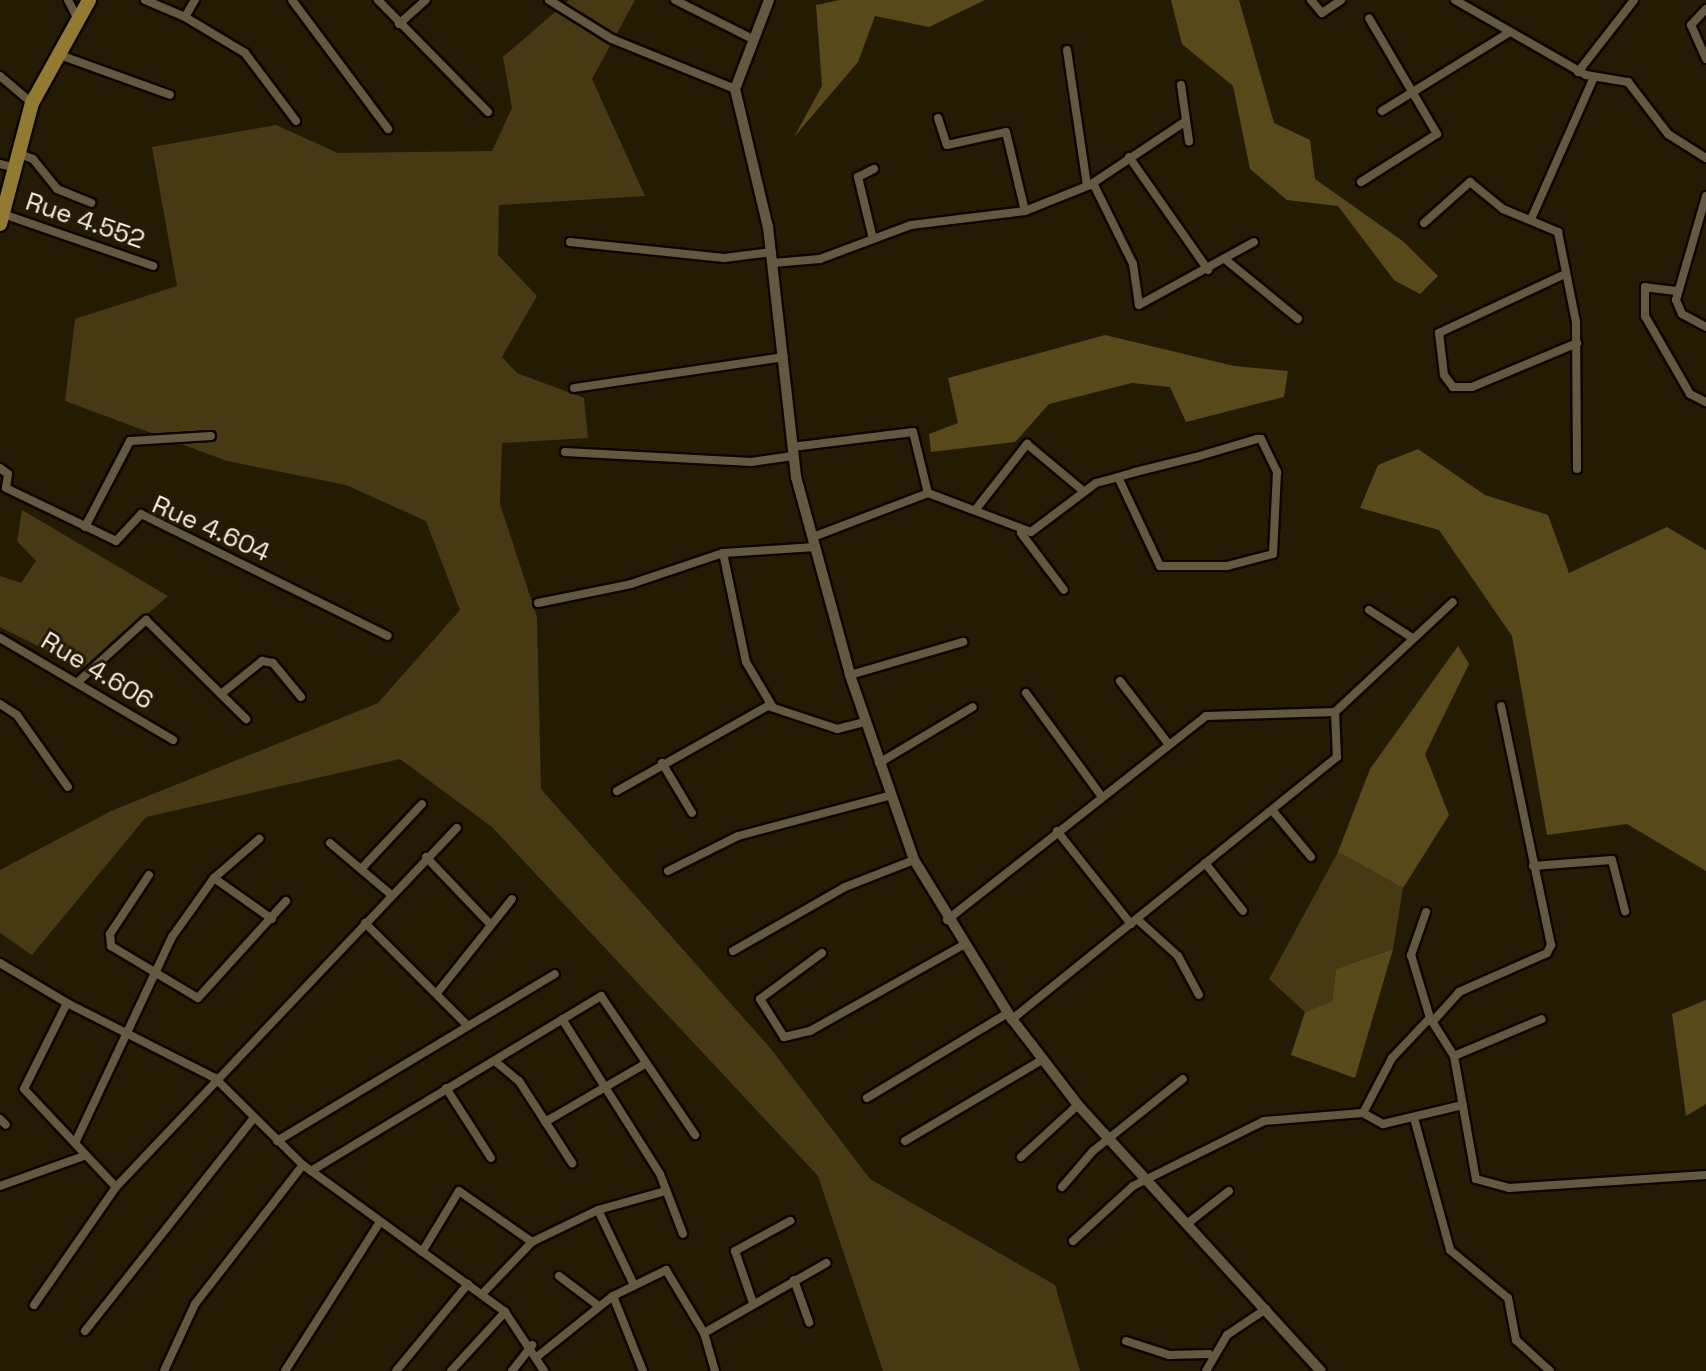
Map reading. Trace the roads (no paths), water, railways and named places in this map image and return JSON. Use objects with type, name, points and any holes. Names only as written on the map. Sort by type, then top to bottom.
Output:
[{"type":"highway","points":[[2,219],[32,103],[56,54],[89,0]]},
{"type":"street","points":[[68,0],[77,18]]},
{"type":"street","points":[[145,0],[185,17],[245,53],[296,121]]},
{"type":"street","points":[[185,17],[195,0]]},
{"type":"street","points":[[292,0],[388,129]]},
{"type":"street","points":[[378,0],[488,112]]},
{"type":"street","points":[[399,24],[426,0]]},
{"type":"street","points":[[549,0],[612,39],[735,89]]},
{"type":"street","points":[[675,0],[751,38]]},
{"type":"street","points":[[769,0],[751,38],[735,89],[772,258],[793,452],[850,675],[888,796],[914,860],[946,920],[1042,1060],[1078,1105],[1149,1179],[1321,1371]]},
{"type":"street","points":[[1311,0],[1322,13],[1341,0]]},
{"type":"street","points":[[1455,0],[1578,72],[1639,89],[1668,134],[1706,158]]},
{"type":"street","points":[[1578,72],[1634,0]]},
{"type":"street","points":[[1706,9],[1691,25],[1706,59]]},
{"type":"street","points":[[1361,182],[1437,134],[1416,91],[1369,18]]},
{"type":"street","points":[[1382,111],[1510,32]]},
{"type":"street","points":[[1067,50],[1090,184],[1133,264],[1139,305],[1208,270],[1254,242]]},
{"type":"street","points":[[56,54],[170,95]]},
{"type":"street","points":[[0,76],[32,103]]},
{"type":"street","points":[[1532,217],[1594,77]]},
{"type":"street","points":[[1181,85],[1183,123],[1189,141]]},
{"type":"street","points":[[938,118],[947,145],[1006,132],[1025,211]]},
{"type":"street","points":[[570,242],[724,258],[820,259],[872,235],[1025,211],[1090,184],[1183,123]]},
{"type":"street","points":[[1129,157],[1208,270]]},
{"type":"street","points":[[0,164],[33,159],[57,189],[91,203]]},
{"type":"street","points":[[872,235],[858,177],[874,169]]},
{"type":"street","points":[[1424,223],[1470,182],[1503,209],[1532,217],[1558,232],[1577,343],[1577,469]]},
{"type":"street","points":[[1706,196],[1676,291],[1682,314],[1706,327]]},
{"type":"street","name":"Rue 4.552","points":[[2,219],[153,266]]},
{"type":"street","points":[[1226,260],[1298,319]]},
{"type":"street","points":[[1565,274],[1439,333],[1444,375],[1453,387],[1472,387],[1577,343]]},
{"type":"street","points":[[1676,291],[1649,285],[1643,307],[1684,386],[1706,402]]},
{"type":"street","points":[[574,388],[784,357]]},
{"type":"street","points":[[565,452],[751,462],[913,432],[928,493]]},
{"type":"street","points":[[85,527],[130,441],[211,436]]},
{"type":"street","points":[[1021,533],[1040,527],[1082,490],[1118,477],[1264,440],[1278,485],[1273,554],[1227,566],[1160,566],[1118,477]]},
{"type":"street","points":[[976,509],[1027,444],[1082,490]]},
{"type":"street","name":"Rue 4.604","points":[[0,468],[8,474],[6,488],[116,541],[141,514],[388,636]]},
{"type":"street","points":[[538,603],[631,584],[723,553],[815,542],[928,493],[976,509],[1021,533],[1064,590]]},
{"type":"street","points":[[723,553],[746,662],[772,706],[837,729],[866,722]]},
{"type":"street","points":[[946,920],[1167,742],[1216,713],[1335,712],[1402,655],[1411,637],[1453,602]]},
{"type":"street","points":[[1369,610],[1411,637]]},
{"type":"street","points":[[79,681],[146,620],[246,719]]},
{"type":"street","name":"Rue 4.606","points":[[0,638],[79,681],[173,740]]},
{"type":"street","points":[[850,675],[963,642]]},
{"type":"street","points":[[221,694],[262,661],[273,663],[301,697]]},
{"type":"street","points":[[1120,681],[1167,742]]},
{"type":"street","points":[[1026,693],[1102,797]]},
{"type":"street","points":[[0,704],[17,715],[68,787]]},
{"type":"street","points":[[617,791],[662,763],[772,706]]},
{"type":"street","points":[[1363,1113],[1392,1058],[1459,992],[1547,953],[1526,801],[1501,706]]},
{"type":"street","points":[[879,763],[955,724],[973,707]]},
{"type":"street","points":[[867,1098],[1010,1016],[1134,921],[1337,757],[1335,712]]},
{"type":"street","points":[[662,763],[692,813]]},
{"type":"street","points":[[668,871],[738,836],[888,796]]},
{"type":"street","points":[[361,869],[422,804]]},
{"type":"street","points":[[1272,810],[1311,857]]},
{"type":"street","points":[[34,1305],[116,1187],[215,1078],[365,923],[389,893],[457,828]]},
{"type":"street","points":[[1057,831],[1134,921],[1178,956],[1199,995]]},
{"type":"street","points":[[75,1143],[129,1033],[154,970],[214,878],[259,839]]},
{"type":"street","points":[[330,843],[389,893]]},
{"type":"street","points":[[426,857],[491,925]]},
{"type":"street","points":[[1533,866],[1607,858],[1625,911]]},
{"type":"street","points":[[733,951],[845,887],[914,860]]},
{"type":"street","points":[[1205,863],[1243,911]]},
{"type":"street","points":[[149,875],[109,940],[154,970],[205,998],[286,901]]},
{"type":"street","points":[[214,878],[272,919]]},
{"type":"street","points":[[437,993],[512,899]]},
{"type":"street","points":[[1426,912],[1411,955],[1432,1019],[1454,1056],[1476,1179],[1495,1188],[1706,1175]]},
{"type":"street","points":[[365,923],[466,1024]]},
{"type":"street","points":[[822,953],[760,999],[784,1037],[810,1031],[963,945]]},
{"type":"street","points":[[0,963],[67,1003],[215,1078],[307,1168],[483,1293],[505,1312],[532,1345],[544,1371]]},
{"type":"street","points":[[277,1141],[466,1024],[555,974]]},
{"type":"street","points":[[164,1371],[195,1304],[307,1168],[496,1062],[562,1019],[604,998],[695,1135]]},
{"type":"street","points":[[67,1003],[24,1089],[116,1187]]},
{"type":"street","points":[[562,1019],[660,1174],[662,1192],[683,1234]]},
{"type":"street","points":[[1454,1056],[1542,1019]]},
{"type":"street","points":[[905,1141],[1042,1060]]},
{"type":"street","points":[[496,1062],[545,1122],[572,1163]]},
{"type":"street","points":[[545,1122],[645,1064]]},
{"type":"street","points":[[1062,1187],[1111,1138],[1183,1079]]},
{"type":"street","points":[[446,1088],[491,1158]]},
{"type":"street","points":[[1021,1157],[1078,1105]]},
{"type":"street","points":[[1073,1241],[1149,1179],[1276,1116],[1363,1113],[1383,1124],[1463,1105]]},
{"type":"street","points":[[85,1331],[254,1118]]},
{"type":"street","points":[[1414,1118],[1450,1250],[1508,1298],[1516,1340],[1550,1371]]},
{"type":"street","points":[[0,1186],[84,1156]]},
{"type":"street","points":[[422,1252],[459,1191],[532,1242]]},
{"type":"street","points":[[1188,1223],[1229,1191]]},
{"type":"street","points":[[483,1293],[532,1242],[598,1210],[662,1192]]},
{"type":"street","points":[[598,1210],[634,1285]]},
{"type":"street","points":[[753,1303],[735,1251],[790,1221]]},
{"type":"street","points":[[285,1371],[380,1222]]},
{"type":"street","points":[[704,1333],[826,1263]]},
{"type":"street","points":[[538,1356],[596,1304],[634,1285],[670,1273],[704,1333],[715,1371]]},
{"type":"street","points":[[559,1276],[596,1304]]},
{"type":"street","points":[[794,1280],[809,1322]]},
{"type":"street","points":[[396,1371],[468,1284]]},
{"type":"street","points":[[613,1296],[643,1371]]},
{"type":"street","points":[[1126,1341],[1169,1355],[1209,1354],[1266,1309]]},
{"type":"street","points":[[451,1371],[505,1312]]},
{"type":"street","points":[[512,1371],[532,1345]]},
{"type":"street","points":[[1206,1371],[1209,1354]]}]
